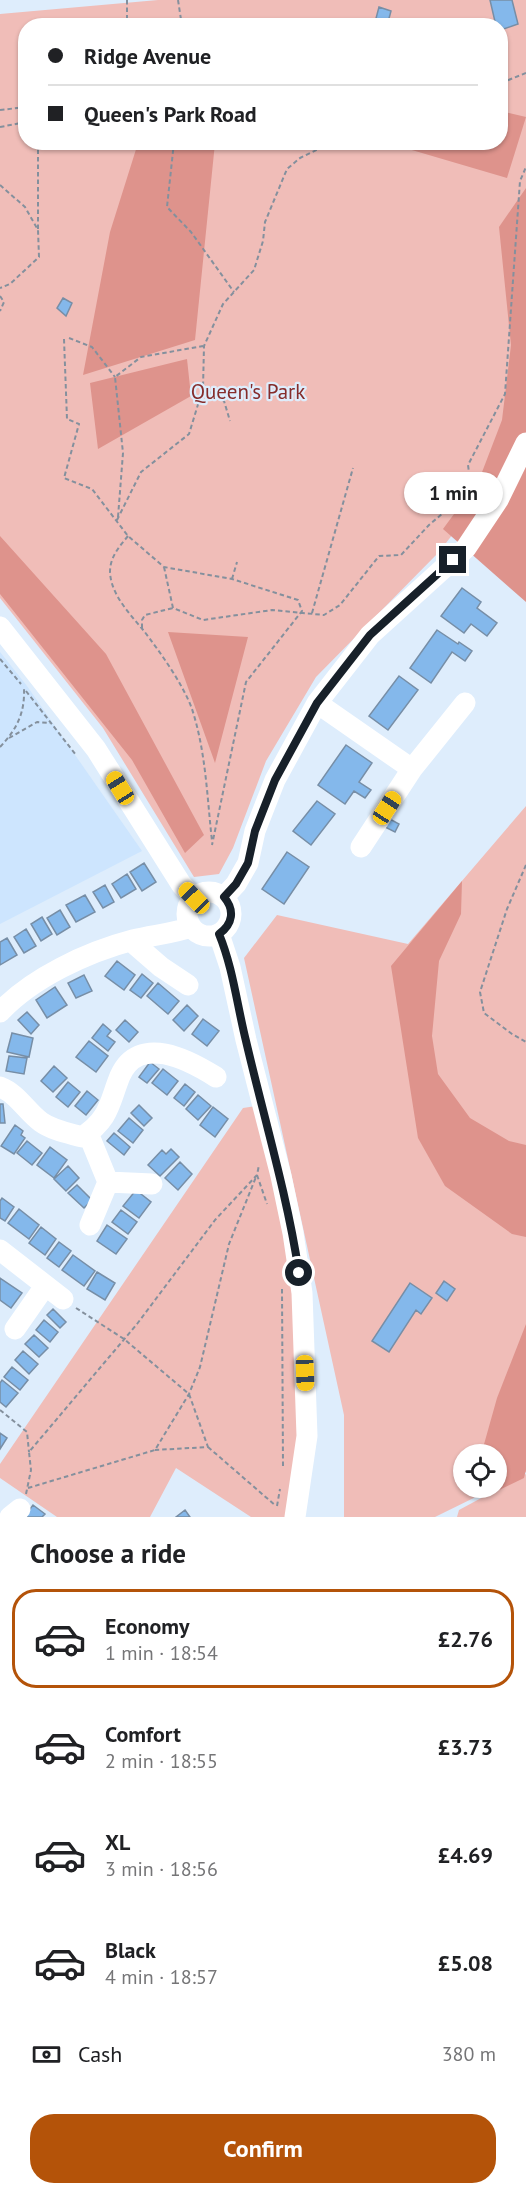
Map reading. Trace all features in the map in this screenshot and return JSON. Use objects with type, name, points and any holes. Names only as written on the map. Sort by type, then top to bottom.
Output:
[{"type":"street","points":[[224,897],[236,884],[248,863],[255,831],[275,780],[317,703],[370,635],[466,548],[498,500],[526,443]]},
{"type":"street","points":[[0,627],[96,749],[181,884],[194,898]]},
{"type":"street","points":[[317,703],[412,770]]},
{"type":"street","points":[[361,848],[412,770],[465,703]]},
{"type":"street","points":[[206,892],[219,893],[229,903],[232,917],[230,924],[219,934],[204,935],[191,927],[187,915],[194,898],[206,892]]},
{"type":"street","points":[[0,1012],[11,1000],[38,981],[75,961],[131,941],[191,927]]},
{"type":"street","points":[[219,934],[230,967],[281,1176],[302,1293],[307,1436],[295,1517]]},
{"type":"street","points":[[131,941],[161,967],[188,985]]},
{"type":"street","points":[[0,1088],[7,1090],[21,1101],[42,1123],[62,1132],[82,1137],[94,1129],[108,1111],[120,1076],[128,1064],[142,1054],[165,1053],[212,1068]]},
{"type":"street","points":[[88,1133],[108,1182],[90,1225]]},
{"type":"street","points":[[108,1182],[152,1184]]},
{"type":"street","points":[[0,1250],[39,1294],[63,1299]]},
{"type":"street","points":[[15,1329],[39,1294]]},
{"type":"path","points":[[127,0],[127,18]]},
{"type":"path","points":[[178,0],[181,18]]},
{"type":"path","points":[[508,80],[526,73]]},
{"type":"path","points":[[0,110],[18,108]]},
{"type":"path","points":[[0,127],[18,124]]},
{"type":"path","points":[[0,288],[10,284],[39,257],[38,150]]},
{"type":"path","points":[[173,150],[167,207],[191,232],[234,292]]},
{"type":"path","points":[[69,338],[92,347],[115,377],[123,453],[117,520],[141,472],[189,434],[203,388],[204,346],[223,304],[254,270],[263,241],[265,222],[287,169],[300,158],[318,150]]},
{"type":"path","points":[[142,629],[142,620],[145,615],[173,608],[203,620],[272,610],[302,611],[324,615],[340,605],[379,556],[401,555],[429,525],[450,508],[470,480],[468,465],[505,394],[520,181],[526,167]]},
{"type":"path","points":[[0,184],[25,207],[38,230]]},
{"type":"path","points":[[0,296],[4,302],[0,310]]},
{"type":"path","points":[[64,339],[68,419],[79,424],[64,478],[92,489],[128,536],[164,567],[232,579],[298,600],[302,611]]},
{"type":"path","points":[[115,377],[141,357],[204,346]]},
{"type":"path","points":[[203,388],[224,401],[230,421]]},
{"type":"path","points":[[312,613],[353,468]]},
{"type":"path","points":[[128,536],[113,556],[110,573],[122,604],[173,673],[191,708],[202,752],[212,845],[246,682],[302,611]]},
{"type":"path","points":[[232,579],[237,562]]},
{"type":"path","points":[[164,567],[173,608]]},
{"type":"path","points":[[0,658],[80,759]]},
{"type":"path","points":[[0,747],[17,726],[24,705],[24,688]]},
{"type":"path","points":[[6,740],[37,722],[51,724]]},
{"type":"path","points":[[526,865],[507,909],[480,992],[484,1013],[526,1042]]},
{"type":"path","points":[[154,1450],[189,1394],[200,1367],[229,1244],[259,1165]]},
{"type":"path","points":[[257,1175],[268,1204]]},
{"type":"path","points":[[29,1452],[124,1339],[216,1220],[257,1175]]},
{"type":"path","points":[[282,1279],[283,1473]]},
{"type":"path","points":[[63,1299],[124,1339],[189,1394],[208,1447],[276,1506],[281,1484]]},
{"type":"path","points":[[0,1410],[27,1432],[31,1470],[28,1488],[15,1513]]},
{"type":"path","points":[[28,1488],[154,1450],[208,1447]]},
{"type":"shaded area","points":[[508,113],[526,117],[507,178],[412,150],[508,150]]},
{"type":"shaded area","points":[[136,150],[214,150],[195,340],[83,375],[110,232]]},
{"type":"shaded area","points":[[526,188],[526,602],[443,529],[479,480],[502,420],[511,345],[499,227]]},
{"type":"shaded area","points":[[187,359],[191,396],[98,449],[90,383]]},
{"type":"shaded area","points":[[0,536],[106,654],[204,835],[185,853],[132,760],[0,594]]},
{"type":"shaded area","points":[[168,632],[248,637],[215,763]]},
{"type":"shaded area","points":[[0,652],[27,686],[142,851],[0,924]]},
{"type":"shaded area","points":[[462,881],[461,914],[439,961],[432,1036],[438,1074],[470,1118],[509,1141],[526,1145],[526,1237],[512,1234],[445,1186],[418,1138],[391,966]]},
{"type":"shaded area","points":[[526,1324],[526,1470],[524,1478],[507,1486],[507,1444],[484,1444],[497,1398]]},
{"type":"green space","name":"Queen's Park","points":[[158,0],[526,0],[526,382],[484,494],[439,552],[316,677],[266,761],[233,848],[219,874],[194,877],[103,728],[0,598],[0,14]]},
{"type":"green space","points":[[526,806],[526,1472],[507,1482],[507,1444],[453,1444],[453,1498],[474,1498],[435,1517],[344,1517],[344,1415],[244,958],[277,915],[408,944]]},
{"type":"green space","points":[[262,1105],[302,1293],[295,1517],[251,1517],[176,1468],[150,1517],[57,1517],[0,1478],[0,1464],[243,1108]]},
{"type":"green space","points":[[526,1474],[526,1517],[457,1517],[459,1510],[481,1498],[507,1498],[507,1484]]},
{"type":"building","points":[[490,0],[512,0],[518,24],[508,28],[508,18],[494,18]]},
{"type":"building","points":[[379,7],[391,11],[389,18],[376,18]]},
{"type":"building","points":[[63,298],[72,303],[66,316],[57,308]]},
{"type":"building","points":[[462,588],[481,602],[477,608],[497,623],[487,636],[471,624],[464,633],[441,616]]},
{"type":"building","points":[[437,630],[472,651],[465,661],[452,652],[431,683],[410,668]]},
{"type":"building","points":[[399,676],[418,690],[388,730],[369,716]]},
{"type":"building","points":[[346,745],[372,763],[359,782],[371,790],[365,798],[354,791],[345,804],[318,785]]},
{"type":"building","points":[[317,801],[335,814],[311,845],[293,831]]},
{"type":"building","points":[[388,818],[399,824],[395,832],[383,826]]},
{"type":"building","points":[[287,852],[309,867],[284,904],[262,889]]},
{"type":"building","points":[[144,863],[156,882],[142,891],[130,872]]},
{"type":"building","points":[[127,874],[136,889],[121,898],[112,884]]},
{"type":"building","points":[[105,885],[114,902],[103,908],[93,892]]},
{"type":"building","points":[[85,895],[95,912],[76,922],[66,905]]},
{"type":"building","points":[[60,910],[70,927],[57,935],[47,918]]},
{"type":"building","points":[[42,917],[52,934],[41,941],[31,924]]},
{"type":"building","points":[[26,929],[36,946],[24,953],[14,937]]},
{"type":"building","points":[[7,938],[17,955],[0,965],[0,942]]},
{"type":"building","points":[[117,961],[135,975],[124,990],[105,976]]},
{"type":"building","points":[[142,974],[153,983],[141,998],[130,990]]},
{"type":"building","points":[[84,975],[92,991],[76,998],[68,983]]},
{"type":"building","points":[[158,983],[179,1001],[168,1014],[147,996]]},
{"type":"building","points":[[55,987],[67,1005],[47,1018],[36,1000]]},
{"type":"building","points":[[187,1005],[198,1016],[184,1031],[173,1020]]},
{"type":"building","points":[[27,1012],[39,1025],[31,1034],[18,1020]]},
{"type":"building","points":[[203,1019],[219,1031],[207,1046],[192,1034]]},
{"type":"building","points":[[125,1020],[138,1032],[129,1042],[116,1030]]},
{"type":"building","points":[[103,1024],[111,1031],[107,1036],[115,1042],[108,1051],[92,1038]]},
{"type":"building","points":[[12,1033],[33,1038],[29,1057],[7,1052]]},
{"type":"building","points":[[89,1041],[108,1056],[96,1072],[76,1057]]},
{"type":"building","points":[[9,1056],[27,1058],[24,1074],[6,1071]]},
{"type":"building","points":[[150,1062],[159,1069],[147,1083],[139,1077]]},
{"type":"building","points":[[54,1066],[67,1078],[53,1092],[41,1081]]},
{"type":"building","points":[[163,1069],[178,1081],[167,1095],[152,1083]]},
{"type":"building","points":[[68,1082],[80,1092],[68,1107],[56,1097]]},
{"type":"building","points":[[185,1084],[195,1092],[184,1106],[174,1098]]},
{"type":"building","points":[[87,1091],[98,1100],[86,1115],[75,1106]]},
{"type":"building","points":[[198,1095],[211,1106],[198,1120],[186,1109]]},
{"type":"building","points":[[0,1104],[3,1104],[5,1123],[0,1123]]},
{"type":"building","points":[[139,1105],[152,1118],[144,1126],[131,1113]]},
{"type":"building","points":[[213,1107],[228,1119],[215,1137],[200,1125]]},
{"type":"building","points":[[129,1118],[143,1130],[133,1143],[118,1131]]},
{"type":"building","points":[[15,1125],[23,1131],[21,1135],[25,1138],[14,1154],[1,1146]]},
{"type":"building","points":[[114,1133],[130,1147],[124,1155],[107,1141]]},
{"type":"building","points":[[27,1141],[42,1153],[32,1165],[17,1153]]},
{"type":"building","points":[[50,1147],[67,1160],[54,1178],[37,1165]]},
{"type":"building","points":[[171,1149],[179,1157],[160,1176],[148,1165],[162,1150],[166,1154]]},
{"type":"building","points":[[180,1162],[192,1174],[178,1190],[165,1178]]},
{"type":"building","points":[[68,1166],[79,1178],[66,1191],[54,1179]]},
{"type":"building","points":[[77,1185],[92,1200],[84,1208],[68,1193]]},
{"type":"building","points":[[136,1190],[151,1202],[139,1218],[123,1206]]},
{"type":"building","points":[[2,1198],[14,1207],[5,1221],[0,1218]]},
{"type":"building","points":[[19,1209],[39,1225],[29,1239],[8,1223]]},
{"type":"building","points":[[121,1210],[137,1222],[128,1234],[112,1222]]},
{"type":"building","points":[[107,1225],[127,1239],[116,1254],[97,1241]]},
{"type":"building","points":[[41,1227],[56,1239],[45,1255],[29,1243]]},
{"type":"building","points":[[59,1242],[71,1251],[59,1267],[47,1258]]},
{"type":"building","points":[[73,1255],[95,1271],[84,1286],[62,1270]]},
{"type":"building","points":[[97,1272],[115,1283],[105,1300],[87,1289]]},
{"type":"building","points":[[0,1278],[22,1293],[11,1308],[0,1300]]},
{"type":"building","points":[[444,1281],[455,1289],[447,1301],[436,1293]]},
{"type":"building","points":[[410,1283],[432,1298],[421,1314],[416,1310],[389,1352],[372,1341]]},
{"type":"building","points":[[53,1309],[66,1322],[60,1328],[47,1315]]},
{"type":"building","points":[[44,1320],[58,1332],[50,1342],[36,1330]]},
{"type":"building","points":[[34,1335],[48,1348],[39,1357],[25,1344]]},
{"type":"building","points":[[23,1351],[38,1364],[29,1374],[15,1360]]},
{"type":"building","points":[[12,1367],[28,1380],[20,1390],[4,1377]]},
{"type":"building","points":[[2,1380],[18,1393],[6,1407],[0,1402]]},
{"type":"building","points":[[0,1433],[7,1438],[0,1449]]},
{"type":"building","points":[[33,1505],[45,1514],[42,1517],[24,1517]]},
{"type":"building","points":[[185,1510],[190,1517],[176,1517]]},
{"type":"route","points":[[299,1273],[281,1176],[230,967],[219,934],[230,924],[232,917],[229,903],[224,897],[236,884],[248,863],[255,831],[275,780],[317,703],[370,635],[453,560]]}]
